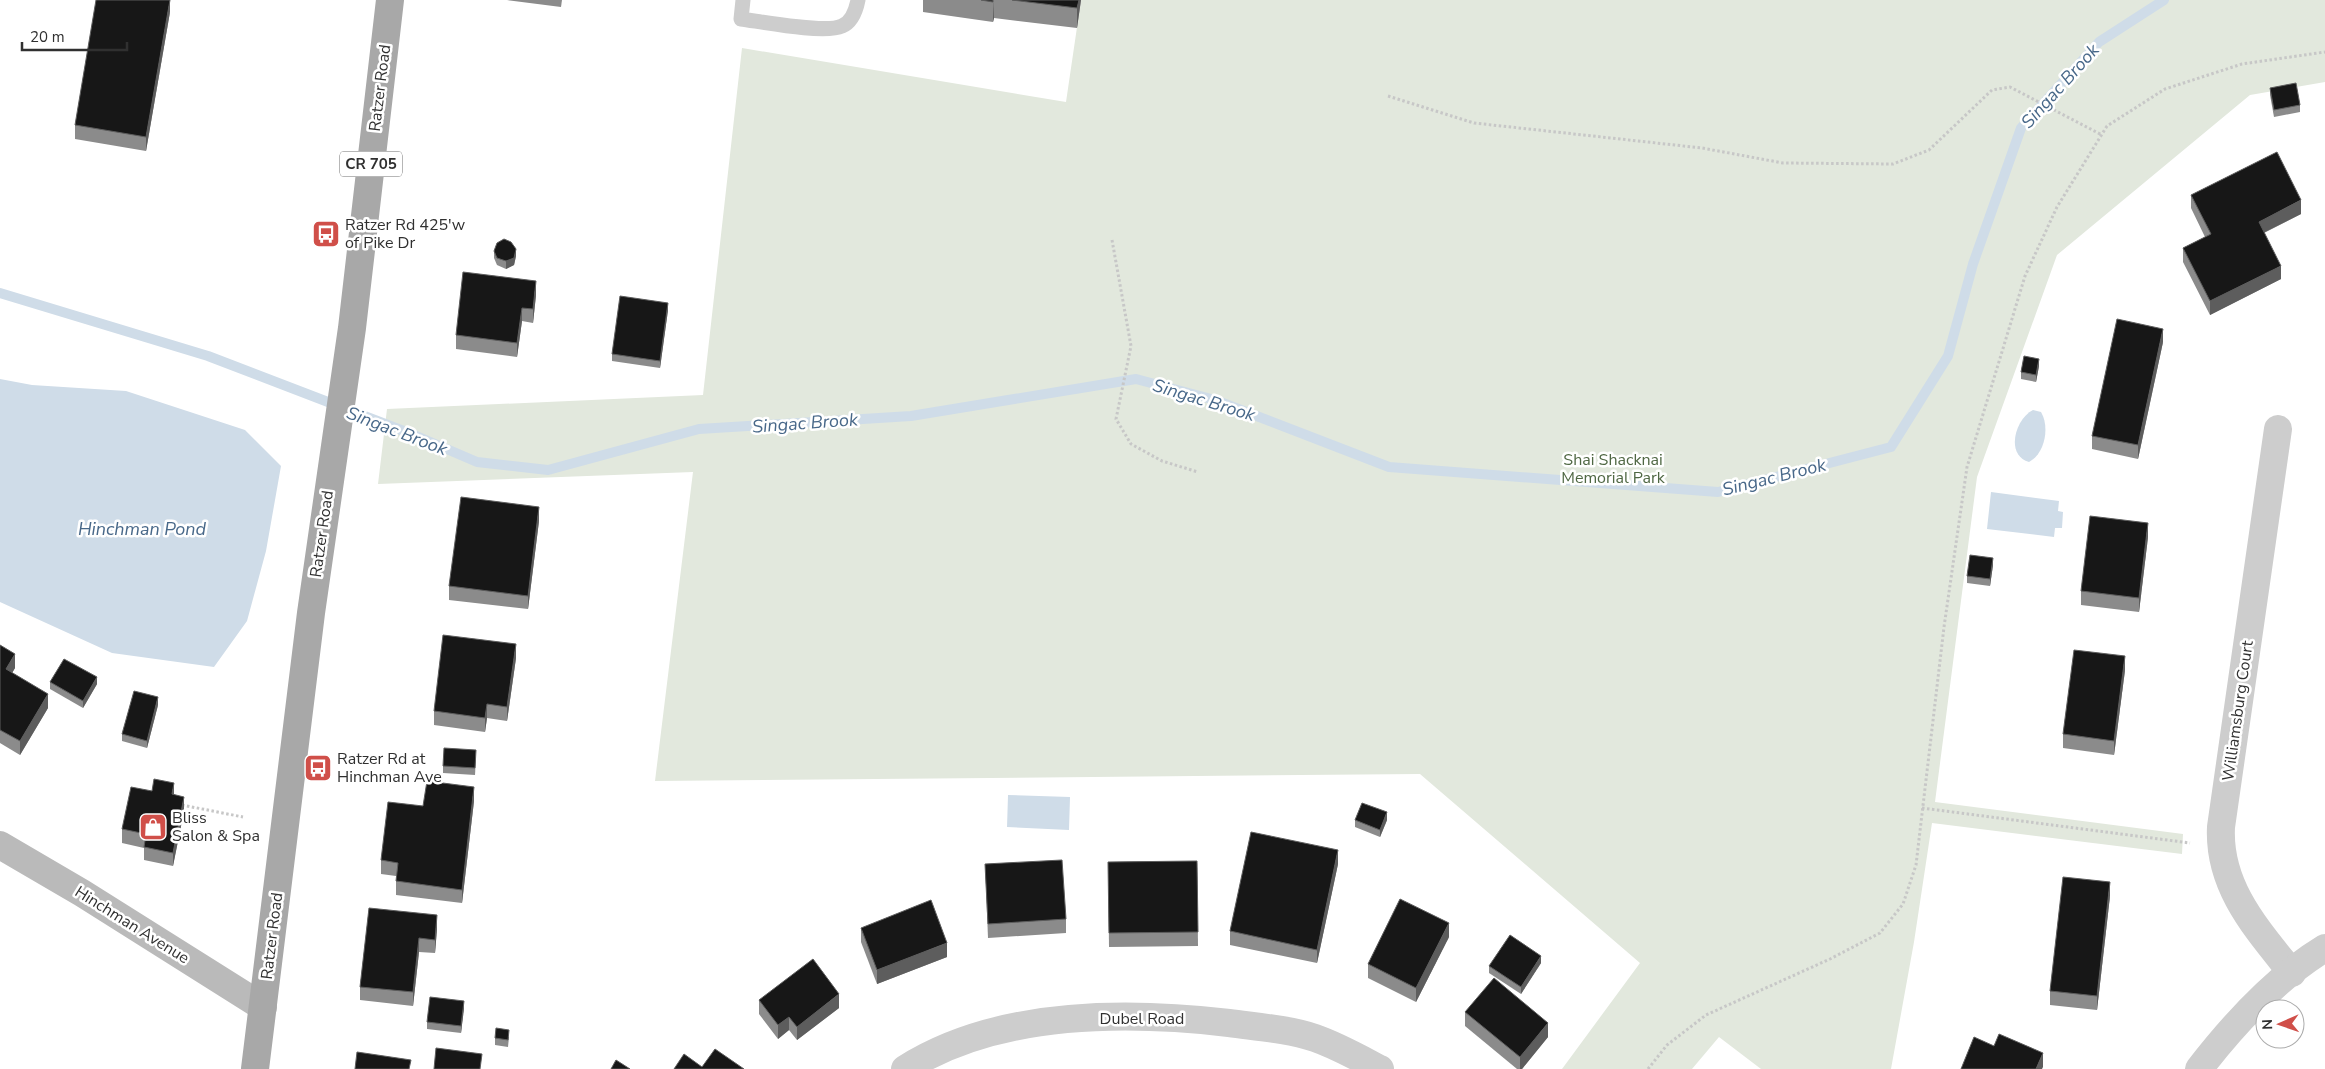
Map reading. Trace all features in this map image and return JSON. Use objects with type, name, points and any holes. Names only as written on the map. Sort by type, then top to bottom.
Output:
[{"type":"main road","name":"Ratzer Road","points":[[255,1069],[311,613],[352,328],[390,0]]},
{"type":"street","name":"Williamsburg Court","points":[[2278,429],[2221,827],[2220,848],[2232,887],[2250,920],[2292,972]]},
{"type":"street","name":"Hinchman Avenue","points":[[0,844],[82,893],[263,1007]]},
{"type":"street","points":[[2198,1069],[2224,1036],[2274,987],[2325,948]]},
{"type":"street","name":"Dubel Road","points":[[905,1069],[962,1042],[1015,1027],[1070,1019],[1177,1017],[1276,1029],[1314,1038],[1380,1069]]},
{"type":"lane","points":[[743,0],[741,19],[828,29],[843,26],[851,18],[858,0]]},
{"type":"path","points":[[1648,1069],[1667,1045],[1706,1015],[1830,959],[1880,933],[1904,904],[1916,865],[1944,627],[1967,467],[2025,276],[2058,207],[2107,126],[2165,89],[2242,64],[2325,52]]},
{"type":"path","points":[[1388,96],[1474,123],[1702,148],[1783,164],[1893,164],[1929,150],[1992,90],[2010,87],[2102,135]]},
{"type":"path","points":[[1112,240],[1131,346],[1116,419],[1131,444],[1162,461],[1198,472]]},
{"type":"path","points":[[173,803],[243,817]]},
{"type":"path","points":[[1922,808],[2220,848]]},
{"type":"green space","name":"Shai Shacknai Memorial Park","points":[[1081,0],[2325,0],[2325,82],[2250,95],[2057,255],[1977,477],[1935,802],[2183,834],[2182,854],[1932,823],[1914,942],[1891,1069],[1761,1069],[1719,1037],[1692,1069],[1562,1069],[1640,963],[1420,774],[655,781],[693,472],[378,484],[387,409],[703,395],[742,48],[1066,102]]},
{"type":"water","name":"Hinchman Pond","points":[[0,379],[32,385],[126,391],[245,430],[281,466],[266,551],[247,621],[214,667],[112,653],[0,602]]},
{"type":"water","points":[[2033,410],[2041,412],[2044,418],[2045,432],[2039,453],[2029,462],[2017,452],[2015,437],[2021,421]]},
{"type":"water","points":[[1991,492],[2059,501],[2058,511],[2063,512],[2062,528],[2055,528],[2054,537],[1987,529]]},
{"type":"water","points":[[1008,795],[1070,797],[1069,830],[1007,827]]},
{"type":"building","points":[[96,0],[170,0],[146,137],[75,125]]},
{"type":"building","points":[[1012,0],[1079,0],[1077,8]]},
{"type":"building","points":[[2296,83],[2300,105],[2274,110],[2270,88]]},
{"type":"building","points":[[2277,152],[2301,200],[2259,222],[2281,266],[2210,301],[2183,248],[2211,234],[2191,195]]},
{"type":"building","points":[[504,239],[511,242],[516,249],[514,258],[506,261],[497,258],[494,251],[497,243]]},
{"type":"building","points":[[463,272],[536,281],[533,309],[522,308],[517,343],[456,335]]},
{"type":"building","points":[[620,296],[668,303],[660,361],[612,354]]},
{"type":"building","points":[[2117,319],[2163,329],[2138,445],[2092,436]]},
{"type":"building","points":[[2024,356],[2039,359],[2036,375],[2021,372]]},
{"type":"building","points":[[461,497],[539,507],[528,596],[449,586]]},
{"type":"building","points":[[2090,516],[2148,523],[2139,598],[2081,591]]},
{"type":"building","points":[[1970,555],[1993,558],[1990,579],[1967,576]]},
{"type":"building","points":[[443,635],[516,644],[507,707],[487,704],[485,718],[434,711]]},
{"type":"building","points":[[0,645],[15,654],[6,669],[48,694],[20,741],[0,730]]},
{"type":"building","points":[[2074,650],[2125,656],[2114,741],[2063,734]]},
{"type":"building","points":[[64,659],[97,677],[83,701],[50,682]]},
{"type":"building","points":[[134,691],[158,697],[147,741],[122,734]]},
{"type":"building","points":[[444,748],[476,750],[475,768],[443,766]]},
{"type":"building","name":"Bliss Salon & Spa","points":[[154,779],[174,783],[172,794],[184,797],[173,853],[144,847],[146,834],[122,829],[131,787],[152,791]]},
{"type":"building","points":[[427,781],[474,787],[462,890],[396,881],[398,863],[381,860],[388,802],[423,806]]},
{"type":"building","points":[[1362,803],[1387,812],[1380,830],[1355,820]]},
{"type":"building","points":[[1251,832],[1338,850],[1317,950],[1230,931]]},
{"type":"building","points":[[1062,860],[1066,919],[988,924],[985,864]]},
{"type":"building","points":[[1197,861],[1198,932],[1109,933],[1108,862]]},
{"type":"building","points":[[2063,877],[2110,882],[2097,996],[2050,991]]},
{"type":"building","points":[[1400,899],[1449,923],[1416,988],[1368,964]]},
{"type":"building","points":[[931,900],[947,943],[877,970],[861,928]]},
{"type":"building","points":[[369,908],[437,915],[435,940],[419,938],[413,992],[360,987]]},
{"type":"building","points":[[1510,935],[1541,956],[1521,987],[1489,966]]},
{"type":"building","points":[[813,959],[839,994],[797,1027],[789,1017],[778,1025],[759,1000]]},
{"type":"building","points":[[1494,978],[1548,1023],[1520,1057],[1465,1012]]},
{"type":"building","points":[[430,997],[464,1001],[461,1026],[427,1022]]},
{"type":"building","points":[[496,1028],[509,1030],[508,1040],[495,1038]]},
{"type":"building","points":[[1999,1034],[2043,1053],[2036,1069],[1961,1069],[1974,1037],[1994,1046]]},
{"type":"building","points":[[436,1048],[482,1054],[480,1069],[434,1069]]},
{"type":"building","points":[[715,1049],[744,1069],[674,1069],[684,1054],[702,1067]]},
{"type":"building","points":[[357,1052],[411,1060],[409,1069],[355,1069]]},
{"type":"building","points":[[616,1060],[630,1069],[611,1069]]},
{"type":"waterway","name":"Singac Brook","points":[[0,293],[208,356],[414,435],[477,462],[548,470],[699,429],[911,416],[1136,379],[1215,400],[1389,467],[1718,492],[1891,447],[1948,356],[1973,264],[2021,128],[2099,42],[2164,0]]},
{"type":"place","name":"Ratzer Rd 425'w of Pike Dr","points":[[326,234]]},
{"type":"place","name":"Ratzer Rd at Hinchman Ave","points":[[318,768]]},
{"type":"place","name":"Bliss Salon & Spa","points":[[153,827]]}]
